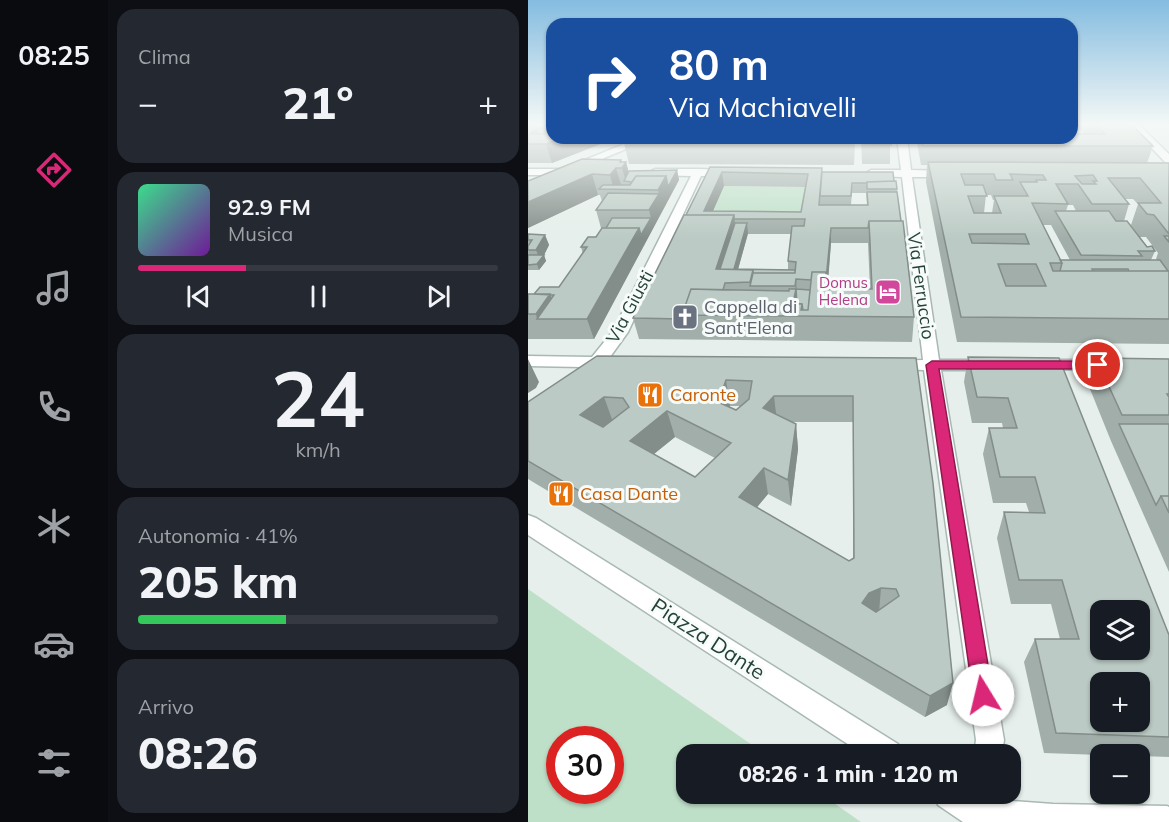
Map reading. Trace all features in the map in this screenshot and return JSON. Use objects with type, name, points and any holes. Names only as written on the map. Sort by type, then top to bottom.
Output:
[{"type":"street","points":[[528,187],[588,162]]},
{"type":"street","name":"Via Ferruccio","points":[[905,162],[932,365],[989,744]]},
{"type":"street","points":[[528,172],[599,172]]},
{"type":"street","points":[[640,172],[744,173]]},
{"type":"street","name":"Via Giusti","points":[[579,378],[612,344],[626,320],[698,172]]},
{"type":"street","points":[[859,173],[966,174]]},
{"type":"street","points":[[528,361],[624,362]]},
{"type":"street","points":[[879,365],[1133,364]]},
{"type":"street","name":"Piazza Dante","points":[[528,524],[872,744]]},
{"type":"street","points":[[981,810],[1053,820],[1167,822]]},
{"type":"green space","points":[[724,186],[809,187],[802,227],[707,226]]},
{"type":"green space","points":[[528,589],[751,744],[676,744],[676,804],[835,804],[861,822],[528,822]]},
{"type":"building","points":[[574,162],[626,162],[622,168],[616,168],[610,175],[592,174],[528,202],[528,181]]},
{"type":"building","points":[[928,162],[1169,163],[1169,234],[1154,215],[1147,214],[1138,203],[1161,203],[1140,178],[1108,178],[1129,204],[1092,204],[1078,184],[1056,184],[1068,204],[1032,203],[1062,263],[1050,263],[1053,271],[1169,271],[1169,319],[961,317]],"holes":[[[961,174],[994,174],[996,180],[1013,180],[1010,174],[1043,175],[1046,180],[1020,182],[1028,196],[994,196],[1001,213],[974,213],[968,196],[987,196],[983,185],[965,185]],[[1093,175],[1097,181],[1093,181],[1096,184],[1082,184],[1075,176]],[[969,234],[1025,234],[1029,244],[972,243]],[[998,264],[1036,264],[1046,286],[1006,286]]]},
{"type":"building","points":[[710,167],[822,168],[819,205],[868,205],[867,192],[897,192],[901,221],[869,221],[868,228],[831,228],[826,280],[826,272],[812,272],[811,280],[796,279],[795,286],[750,286],[753,273],[795,273],[796,262],[788,261],[792,226],[804,226],[805,219],[734,219],[734,215],[686,215]],"holes":[[[722,172],[808,174],[801,212],[704,211]]]},
{"type":"building","points":[[677,170],[668,187],[666,176],[636,176],[632,182],[624,181],[629,171]]},
{"type":"building","points":[[822,172],[893,172],[894,181],[852,183],[851,196],[820,196]]},
{"type":"building","points":[[636,176],[666,176],[658,190],[599,189],[603,185],[630,185]]},
{"type":"building","points":[[896,181],[897,189],[867,189],[867,182]]},
{"type":"building","points":[[608,193],[659,194],[649,210],[596,210]]},
{"type":"building","points":[[1055,211],[1109,211],[1116,221],[1127,221],[1147,247],[1152,246],[1155,251],[1138,251],[1142,256],[1081,255]]},
{"type":"building","points":[[684,215],[734,215],[716,269],[753,270],[750,282],[725,283],[723,290],[691,289],[682,315],[683,319],[633,318]]},
{"type":"building","points":[[612,218],[651,218],[641,235],[639,228],[606,228]]},
{"type":"building","points":[[869,221],[903,221],[914,317],[682,315],[691,289],[789,291],[789,289],[796,289],[793,303],[802,304],[801,310],[808,310],[812,272],[826,272],[825,289],[872,289]]},
{"type":"building","points":[[735,223],[747,223],[734,269],[795,270],[795,273],[753,273],[753,270],[720,269]]},
{"type":"building","points":[[602,228],[639,228],[587,319],[537,319],[554,295],[534,294],[540,287],[559,287],[587,247],[581,247],[588,237],[596,237]]},
{"type":"building","points":[[528,234],[545,235],[536,250],[528,250],[532,240],[528,240]]},
{"type":"building","points":[[528,255],[544,255],[537,264],[528,265]]},
{"type":"building","points":[[1060,260],[1160,260],[1168,271],[1092,269],[1093,271],[1060,271],[1062,263]]},
{"type":"building","points":[[796,289],[810,290],[808,310],[803,310],[802,304],[797,304]]},
{"type":"building","points":[[528,294],[550,294],[536,314],[528,314]]},
{"type":"building","points":[[597,356],[916,358],[933,483],[953,683],[930,696],[528,461],[528,402]],"holes":[[[726,380],[752,381],[749,399],[736,410],[718,402]],[[774,396],[853,396],[854,558],[849,561],[739,497],[764,468],[788,480],[796,424],[763,408]],[[604,397],[623,398],[629,407],[603,427],[580,415]],[[667,411],[731,443],[695,477],[630,441]],[[881,588],[896,589],[899,596],[876,612],[862,603],[869,593]]]},
{"type":"building","points":[[968,357],[1059,358],[1169,635],[1169,737],[1056,733],[1035,639],[1079,639],[1062,580],[1019,580],[1004,512],[1045,513],[1035,477],[1000,477],[989,428],[1017,428],[1008,398],[977,397]]},
{"type":"building","points":[[1096,358],[1169,359],[1169,394],[1167,394],[1169,415],[1122,415]]},
{"type":"building","points":[[1119,424],[1169,424],[1169,496],[1161,496],[1156,505]]},
{"type":"building","points":[[1161,496],[1169,496],[1169,513]]},
{"type":"place","name":"Domus Helena","points":[[888,292]]},
{"type":"place","name":"Cappella di Sant'Elena","points":[[685,317]]},
{"type":"place","name":"Caronte","points":[[650,395]]},
{"type":"place","name":"Casa Dante","points":[[561,494]]},
{"type":"route","points":[[983,695],[932,365],[1098,365]]}]
